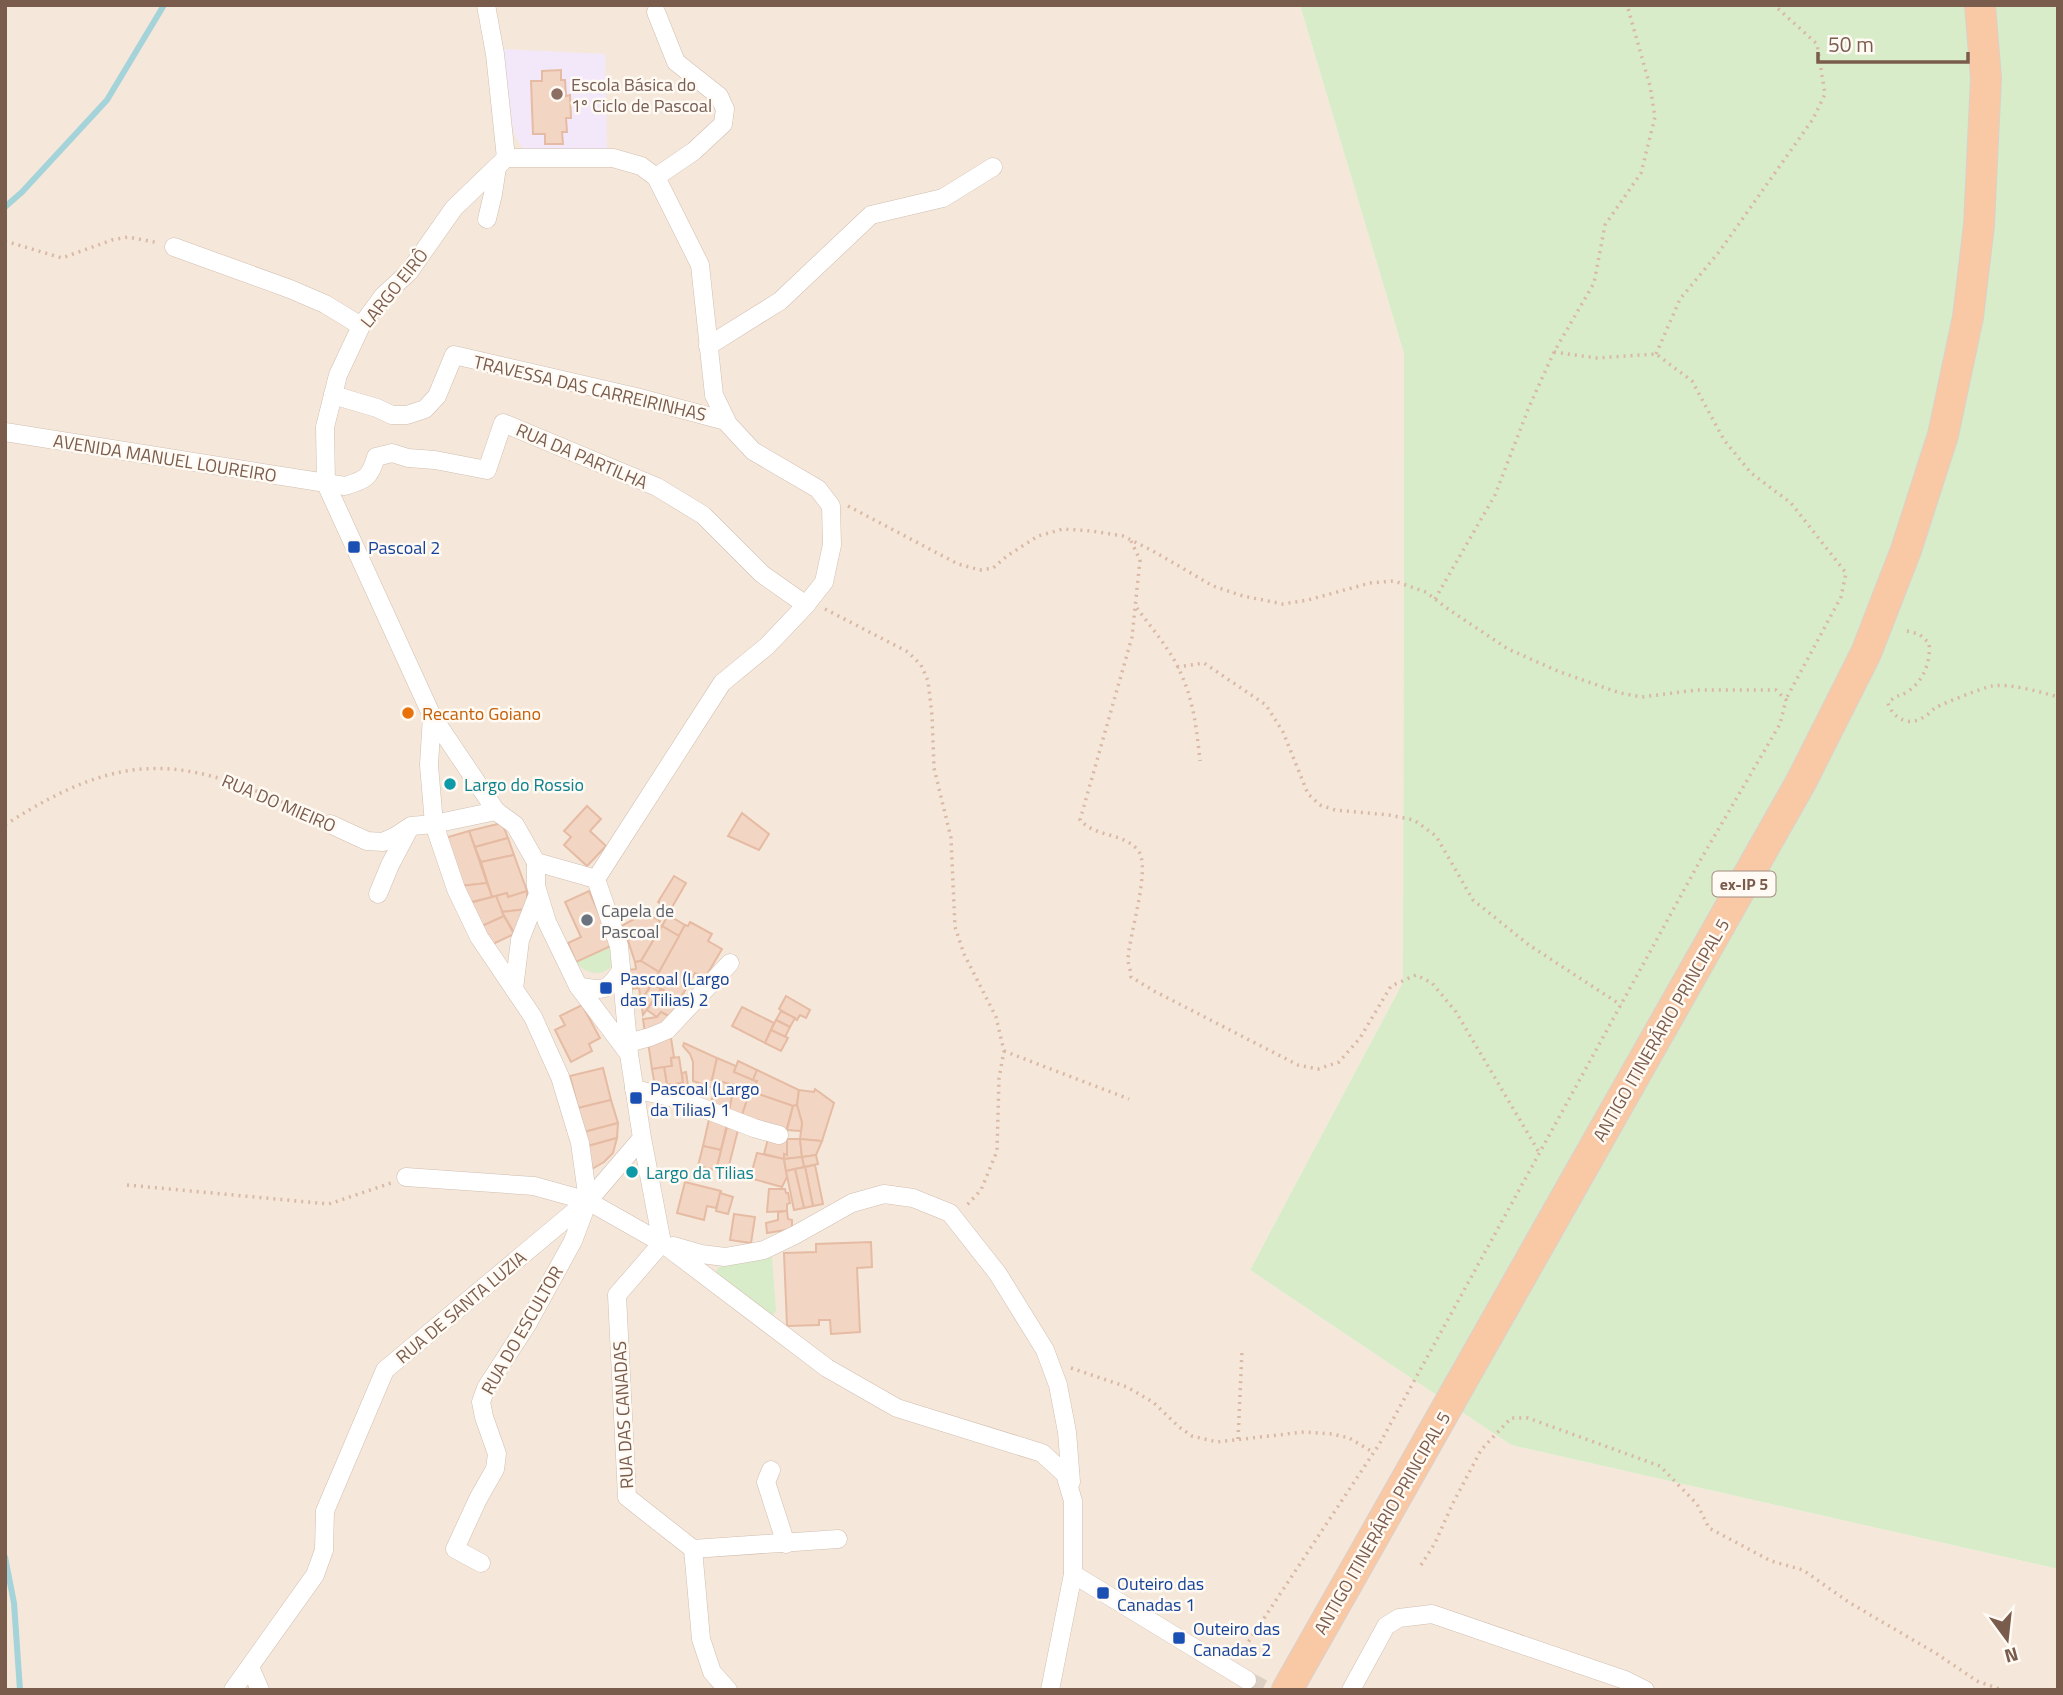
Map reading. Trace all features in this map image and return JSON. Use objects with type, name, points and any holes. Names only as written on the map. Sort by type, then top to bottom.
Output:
[{"type":"highway","name":"ANTIGO ITINERÁRIO PRINCIPAL 5","points":[[1287,1690],[1794,794],[1866,653],[1906,550],[1943,435],[1968,317],[1979,225],[1986,78],[1980,5]]},
{"type":"street","points":[[486,5],[495,54],[501,162],[487,219]]},
{"type":"street","points":[[656,12],[676,62],[719,96],[725,109],[723,124],[694,150],[656,177]]},
{"type":"street","points":[[501,162],[613,158],[641,166],[656,177],[699,265],[714,395],[726,421],[753,452],[818,489],[831,506],[832,545],[824,582],[806,606],[767,646],[722,683],[596,879]]},
{"type":"street","name":"LARGO EIRÔ","points":[[326,484],[325,427],[338,375],[361,326],[383,296],[409,272],[454,208],[501,162]]},
{"type":"street","points":[[708,346],[780,301],[871,215],[943,198],[993,167]]},
{"type":"street","points":[[174,247],[326,304],[361,326]]},
{"type":"street","name":"TRAVESSA DAS CARREIRINHAS","points":[[333,396],[392,415],[407,415],[425,409],[437,397],[454,355],[636,397],[726,421]]},
{"type":"street","name":"RUA DA PARTILHA","points":[[326,484],[345,486],[360,482],[369,475],[376,457],[392,453],[486,470],[503,423],[657,488],[703,515],[762,574],[806,606]]},
{"type":"street","name":"AVENIDA MANUEL LOUREIRO","points":[[5,432],[326,484]]},
{"type":"street","points":[[326,484],[432,716],[496,811],[514,825],[536,862],[536,886],[547,922],[578,986],[628,1048]]},
{"type":"street","points":[[432,716],[429,765],[433,824],[456,889],[479,937],[533,1017],[560,1077],[580,1143],[588,1200]]},
{"type":"street","points":[[433,824],[496,811]]},
{"type":"street","name":"RUA DO MIEIRO","points":[[330,824],[367,841],[383,842],[411,826],[433,824]]},
{"type":"street","points":[[378,894],[411,826]]},
{"type":"street","points":[[536,862],[596,879]]},
{"type":"street","points":[[596,879],[619,946],[634,1089],[663,1243]]},
{"type":"street","points":[[514,989],[520,940],[538,894]]},
{"type":"street","points":[[628,1048],[667,1030],[730,963]]},
{"type":"street","points":[[578,986],[596,990],[606,988],[613,983],[621,970]]},
{"type":"street","points":[[634,1089],[679,1099],[779,1135]]},
{"type":"street","points":[[588,1200],[642,1138]]},
{"type":"street","points":[[406,1177],[534,1186],[588,1200],[663,1243],[827,1368],[897,1408],[1042,1453],[1065,1474],[1073,1501]]},
{"type":"street","points":[[663,1243],[701,1254],[725,1257],[764,1250],[852,1203],[884,1194],[914,1198],[950,1213],[998,1274],[1039,1339],[1058,1385],[1067,1432],[1073,1501],[1073,1574],[1050,1690]]},
{"type":"street","name":"RUA DO ESCULTOR","points":[[481,1563],[455,1549],[495,1469],[497,1454],[481,1402],[486,1388],[528,1323],[573,1241],[588,1200]]},
{"type":"street","name":"RUA DE SANTA LUZIA","points":[[233,1690],[315,1575],[324,1550],[325,1511],[385,1370],[588,1200]]},
{"type":"street","name":"RUA DAS CANADAS","points":[[663,1243],[617,1295],[627,1497],[693,1549]]},
{"type":"street","points":[[771,1470],[766,1482],[786,1544]]},
{"type":"street","points":[[727,1690],[712,1672],[701,1639],[693,1549],[838,1539]]},
{"type":"street","points":[[1073,1574],[1247,1680]]},
{"type":"street","points":[[1351,1690],[1386,1626],[1399,1618],[1432,1614],[1623,1685],[1645,1690]]},
{"type":"street","points":[[250,1667],[260,1690]]},
{"type":"path","points":[[1435,599],[1495,495],[1554,352],[1594,283],[1605,225],[1641,173],[1655,117],[1650,86],[1627,5]]},
{"type":"path","points":[[1656,354],[1680,299],[1719,251],[1813,119],[1825,94],[1817,44],[1774,5]]},
{"type":"path","points":[[5,241],[62,258],[128,237],[174,247]]},
{"type":"path","points":[[1231,1670],[1373,1453],[1701,859],[1780,724],[1786,700],[1841,597],[1846,573],[1791,503],[1751,473],[1724,440],[1692,381],[1656,354],[1597,358],[1554,352]]},
{"type":"path","points":[[818,489],[958,564],[980,570],[993,568],[1038,536],[1063,529],[1123,536],[1213,586],[1243,596],[1283,604],[1370,583],[1394,581],[1426,592],[1508,649],[1560,672],[1620,693],[1642,697],[1696,690],[1776,690],[1786,700]]},
{"type":"path","points":[[1131,540],[1140,560],[1132,637],[1080,820],[1088,828],[1128,841],[1140,852],[1143,868],[1128,960],[1132,977],[1154,992],[1298,1065],[1318,1069],[1339,1062],[1360,1038],[1391,986],[1416,975],[1432,983],[1456,1012],[1540,1154]]},
{"type":"path","points":[[806,606],[829,610],[908,652],[921,665],[928,681],[934,768],[951,838],[955,927],[964,954],[996,1017],[1004,1051],[999,1078],[997,1151],[981,1190],[966,1206],[950,1213]]},
{"type":"path","points":[[1135,607],[1182,674],[1196,721],[1199,761]]},
{"type":"path","points":[[1907,631],[1919,634],[1929,643],[1931,655],[1925,673],[1907,692],[1895,695],[1888,703],[1896,718],[1920,720],[1936,707],[1994,686],[2034,690],[2058,697]]},
{"type":"path","points":[[1177,667],[1203,663],[1266,705],[1283,732],[1308,794],[1320,806],[1414,820],[1436,836],[1473,901],[1529,945],[1621,1005]]},
{"type":"path","name":"RUA DO MIEIRO","points":[[5,825],[71,787],[107,774],[141,768],[178,768],[218,777],[262,792],[330,824]]},
{"type":"path","points":[[1004,1051],[1129,1099]]},
{"type":"path","points":[[127,1185],[329,1204],[406,1177]]},
{"type":"path","points":[[1238,1439],[1242,1351]]},
{"type":"path","points":[[1049,1360],[1127,1387],[1153,1402],[1192,1436],[1217,1442],[1304,1432],[1332,1434],[1349,1438],[1373,1453]]},
{"type":"path","points":[[1421,1565],[1436,1543],[1452,1505],[1481,1450],[1511,1418],[1528,1418],[1660,1466],[1697,1504],[1709,1528],[1770,1561],[1803,1570],[1850,1603],[1937,1654],[1976,1681],[2002,1690]]},
{"type":"shaded area","points":[[5,5],[1300,5],[1404,354],[1403,982],[1250,1270],[1511,1445],[2058,1569],[2058,1690],[5,1690]]},
{"type":"shaded area","name":"Escola Básica do 1º Ciclo de Pascoal","points":[[502,49],[605,54],[607,149],[524,150],[514,134]]},
{"type":"green space","points":[[1300,5],[2058,5],[2058,1569],[1511,1445],[1250,1270],[1403,982],[1404,354]]},
{"type":"green space","points":[[613,945],[614,960],[606,971],[590,972],[576,962]]},
{"type":"green space","points":[[772,1256],[776,1311],[773,1315],[720,1279],[716,1272],[719,1267]]},
{"type":"building","points":[[561,70],[566,96],[570,95],[571,118],[566,118],[567,132],[562,132],[563,144],[545,144],[545,134],[533,134],[531,81],[542,81],[542,71]]},
{"type":"building","points":[[587,806],[601,819],[590,831],[606,846],[587,866],[564,845],[571,837],[564,831]]},
{"type":"building","points":[[742,813],[769,834],[759,850],[728,836]]},
{"type":"building","points":[[502,823],[508,838],[475,847],[469,831]]},
{"type":"building","points":[[469,831],[487,883],[460,886],[445,838]]},
{"type":"building","points":[[508,838],[514,855],[481,862],[475,847]]},
{"type":"building","points":[[514,855],[527,891],[508,897],[507,893],[492,897],[481,862]]},
{"type":"building","points":[[674,876],[686,883],[671,909],[658,902]]},
{"type":"building","points":[[487,883],[492,897],[467,903],[460,886]]},
{"type":"building","points":[[527,891],[527,909],[502,912],[496,896],[507,893],[508,897]]},
{"type":"building","name":"Capela de Pascoal","points":[[589,891],[613,945],[576,962],[568,943],[581,937],[565,902]]},
{"type":"building","points":[[496,896],[504,916],[482,926],[470,903]]},
{"type":"building","points":[[527,909],[516,936],[502,912]]},
{"type":"building","points":[[644,912],[660,921],[658,925],[662,926],[641,961],[635,962],[623,925]]},
{"type":"building","points":[[668,915],[685,925],[679,936],[662,926]]},
{"type":"building","points":[[504,916],[514,934],[493,944],[482,926]]},
{"type":"building","points":[[690,922],[712,934],[708,941],[722,949],[705,978],[695,973],[680,999],[652,984],[685,925],[688,926]]},
{"type":"building","points":[[662,926],[679,936],[659,972],[641,961]]},
{"type":"building","points":[[641,961],[659,972],[641,1001],[639,988],[632,989],[628,970],[636,969],[635,962]]},
{"type":"building","points":[[652,984],[661,989],[643,1015],[641,1001]]},
{"type":"building","points":[[661,989],[687,1003],[674,1019],[661,1012],[657,1017],[647,1010]]},
{"type":"building","points":[[786,996],[810,1010],[806,1018],[800,1015],[797,1020],[779,1009]]},
{"type":"building","points":[[582,1005],[600,1038],[589,1044],[592,1051],[571,1062],[555,1030],[565,1025],[560,1016]]},
{"type":"building","points":[[742,1007],[774,1023],[765,1043],[732,1026]]},
{"type":"building","points":[[781,1011],[795,1018],[790,1027],[776,1020]]},
{"type":"building","points":[[661,1012],[674,1019],[645,1033],[643,1019],[657,1017]]},
{"type":"building","points":[[776,1020],[790,1027],[785,1037],[771,1030]]},
{"type":"building","points":[[771,1030],[788,1038],[781,1051],[765,1043]]},
{"type":"building","points":[[671,1038],[674,1057],[671,1058],[672,1066],[652,1069],[648,1042]]},
{"type":"building","points":[[684,1043],[717,1058],[712,1080],[718,1081],[716,1089],[693,1081],[693,1062],[683,1046]]},
{"type":"building","points":[[679,1057],[683,1083],[667,1085],[664,1067],[672,1066],[671,1058]]},
{"type":"building","points":[[717,1058],[736,1066],[734,1072],[757,1081],[752,1092],[712,1080]]},
{"type":"building","points":[[738,1061],[757,1070],[753,1080],[734,1072]]},
{"type":"building","points":[[664,1067],[667,1085],[683,1083],[682,1073],[686,1072],[689,1092],[655,1086],[652,1069]]},
{"type":"building","points":[[603,1068],[611,1100],[578,1108],[570,1076]]},
{"type":"building","points":[[757,1070],[799,1090],[797,1105],[752,1092],[757,1081],[753,1080]]},
{"type":"building","points":[[718,1081],[734,1085],[729,1112],[710,1105]]},
{"type":"building","points":[[734,1085],[750,1091],[741,1118],[729,1112]]},
{"type":"building","points":[[815,1089],[834,1103],[822,1141],[800,1139],[802,1123],[797,1105],[799,1090],[814,1092]]},
{"type":"building","points":[[750,1091],[793,1106],[786,1131],[741,1118]]},
{"type":"building","points":[[611,1100],[618,1123],[584,1132],[578,1108]]},
{"type":"building","points":[[797,1105],[802,1123],[801,1131],[787,1130],[793,1106]]},
{"type":"building","points":[[710,1115],[728,1119],[721,1150],[703,1146]]},
{"type":"building","points":[[618,1123],[617,1138],[588,1146],[584,1132]]},
{"type":"building","points":[[727,1127],[738,1130],[727,1173],[716,1170]]},
{"type":"building","points":[[769,1135],[787,1139],[787,1155],[784,1154],[784,1159],[764,1154]]},
{"type":"building","points":[[617,1138],[613,1153],[592,1169],[588,1146]]},
{"type":"building","points":[[787,1139],[800,1139],[802,1157],[784,1159],[784,1154],[787,1155]]},
{"type":"building","points":[[800,1139],[822,1141],[816,1155],[802,1157]]},
{"type":"building","points":[[703,1146],[721,1150],[716,1170],[698,1166]]},
{"type":"building","points":[[757,1153],[784,1159],[787,1177],[782,1187],[750,1178]]},
{"type":"building","points":[[816,1155],[818,1164],[804,1167],[802,1157]]},
{"type":"building","points":[[802,1157],[804,1167],[786,1171],[784,1159]]},
{"type":"building","points":[[815,1165],[823,1204],[813,1206],[805,1167]]},
{"type":"building","points":[[805,1167],[813,1206],[804,1208],[795,1169]]},
{"type":"building","points":[[795,1169],[804,1208],[794,1210],[786,1171]]},
{"type":"building","points":[[685,1182],[721,1191],[716,1208],[707,1206],[704,1220],[677,1213]]},
{"type":"building","points":[[769,1189],[785,1189],[790,1203],[787,1204],[787,1211],[767,1212]]},
{"type":"building","points":[[720,1193],[733,1197],[728,1214],[716,1211]]},
{"type":"building","points":[[787,1211],[788,1219],[792,1220],[792,1229],[767,1233],[766,1223],[778,1220],[778,1212]]},
{"type":"building","points":[[734,1214],[755,1217],[751,1243],[730,1240]]},
{"type":"building","points":[[871,1242],[872,1267],[857,1268],[860,1332],[831,1334],[830,1320],[819,1320],[819,1325],[787,1326],[784,1253],[816,1252],[816,1244]]},
{"type":"waterway","points":[[5,207],[107,100],[164,5]]},
{"type":"waterway","points":[[5,1557],[14,1603],[20,1690]]},
{"type":"tunnel","points":[[1247,1680],[1266,1690]]},
{"type":"place","name":"Escola Básica do 1º Ciclo de Pascoal","points":[[557,94]]},
{"type":"place","name":"Pascoal 2","points":[[354,547]]},
{"type":"place","name":"Recanto Goiano","points":[[408,713]]},
{"type":"place","name":"Largo do Rossio","points":[[450,784]]},
{"type":"place","name":"Capela de Pascoal","points":[[587,920]]},
{"type":"place","name":"Pascoal (Largo das Tilias) 2","points":[[606,988]]},
{"type":"place","name":"Pascoal (Largo da Tilias) 1","points":[[636,1098]]},
{"type":"place","name":"Largo da Tilias","points":[[632,1172]]},
{"type":"place","name":"Outeiro das Canadas 1","points":[[1103,1593]]},
{"type":"place","name":"Outeiro das Canadas 2","points":[[1179,1638]]}]
